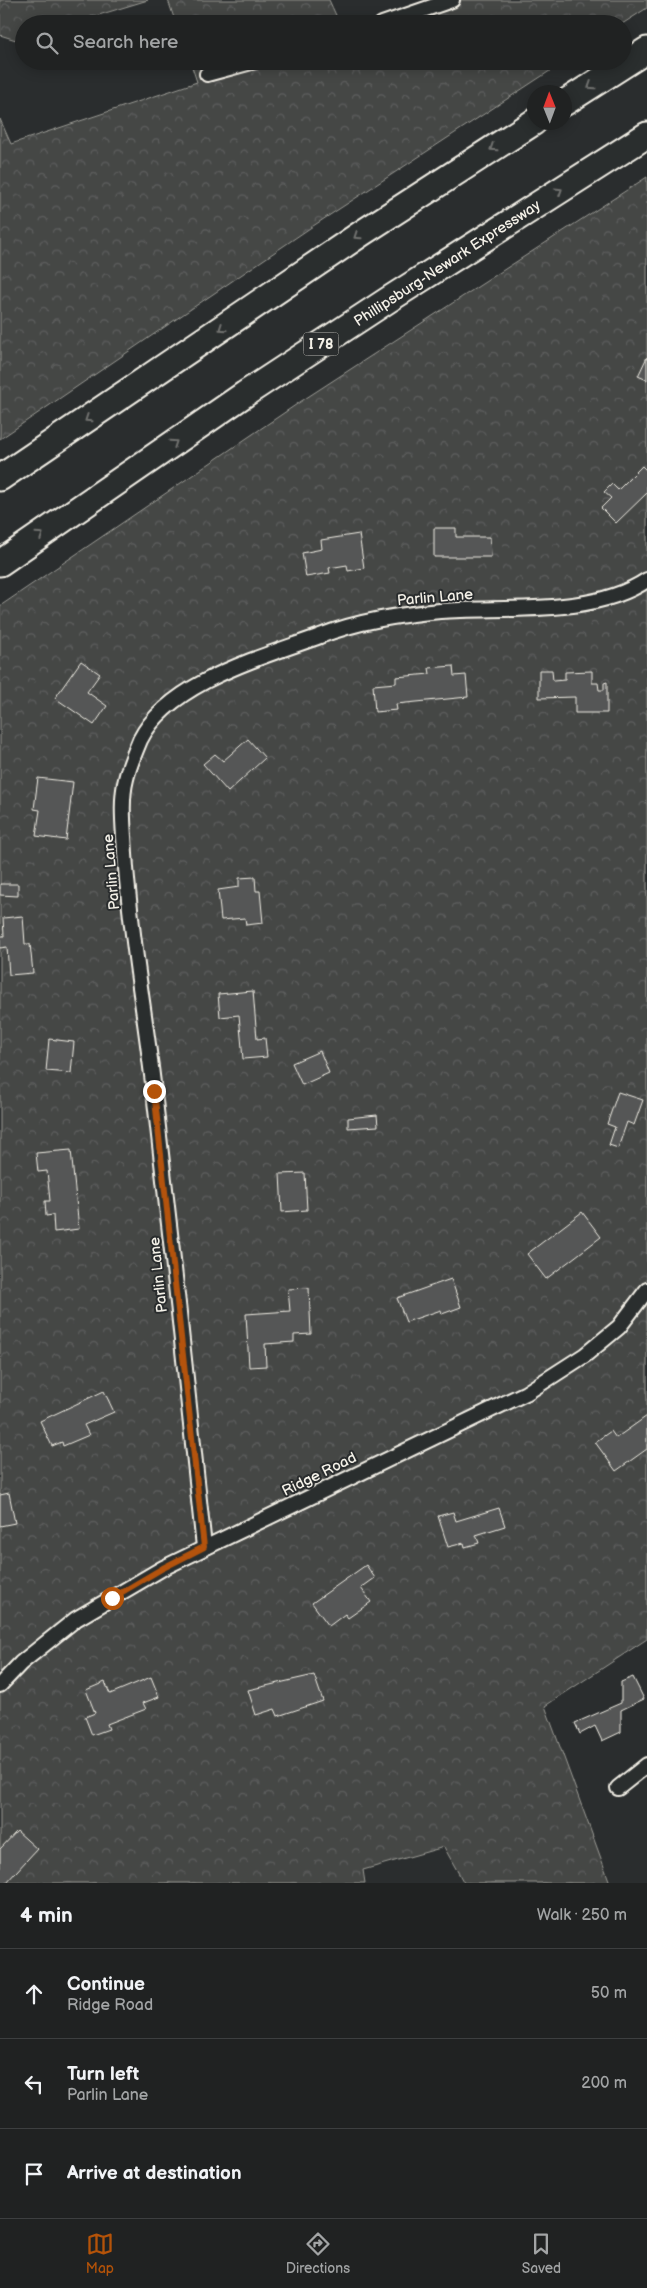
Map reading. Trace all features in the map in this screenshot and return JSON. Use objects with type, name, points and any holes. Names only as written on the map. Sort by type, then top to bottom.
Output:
[{"type":"highway","points":[[632,60],[647,50]]},
{"type":"highway","points":[[572,98],[616,70]]},
{"type":"highway","points":[[0,478],[362,233],[527,127]]},
{"type":"highway","name":"Phillipsburg-Newark Expressway","points":[[0,563],[245,394],[388,300],[647,135]]},
{"type":"street","points":[[408,15],[452,0]]},
{"type":"street","points":[[207,74],[222,70]]},
{"type":"street","name":"Parlin Lane","points":[[204,1547],[155,1100],[127,892],[123,821],[125,781],[140,742],[148,728],[169,706],[194,687],[243,665],[345,626],[392,617],[440,611],[581,605],[609,598],[647,580]]},
{"type":"street","name":"Ridge Road","points":[[0,1685],[21,1663],[76,1619],[163,1568],[526,1393],[584,1356],[619,1327],[647,1290]]},
{"type":"street","points":[[618,1788],[647,1765]]},
{"type":"green space","points":[[0,0],[148,0],[99,15],[15,15],[15,40],[0,35]]},
{"type":"green space","points":[[168,0],[329,0],[336,15],[173,15]]},
{"type":"green space","points":[[439,0],[647,0],[647,8],[632,18],[632,15],[398,15]]},
{"type":"green space","points":[[193,70],[551,70],[310,228],[0,439],[0,119],[11,144],[197,82]]},
{"type":"green space","points":[[647,177],[647,1639],[545,1706],[610,1883],[464,1883],[444,1847],[363,1870],[365,1883],[0,1883],[0,606],[300,402]]},
{"type":"building","points":[[647,357],[647,380],[638,376]]},
{"type":"building","points":[[642,466],[647,471],[647,493],[616,523],[601,508],[611,498],[604,492],[612,484],[618,490]]},
{"type":"building","points":[[434,528],[456,528],[456,537],[490,537],[491,557],[434,557]]},
{"type":"building","points":[[359,534],[364,568],[348,571],[347,565],[329,568],[330,573],[306,577],[302,553],[322,549],[321,540]]},
{"type":"building","points":[[81,661],[100,674],[87,692],[107,706],[94,725],[55,698]]},
{"type":"building","points":[[453,666],[454,676],[466,675],[468,697],[396,704],[397,710],[375,712],[373,685],[396,683],[396,677],[430,674],[429,668]]},
{"type":"building","points":[[539,670],[552,670],[553,681],[565,680],[565,672],[592,671],[592,683],[598,683],[599,690],[604,690],[604,683],[607,682],[607,713],[575,713],[575,697],[539,698]]},
{"type":"building","points":[[248,739],[265,758],[228,792],[203,764],[215,754],[223,761]]},
{"type":"building","points":[[38,778],[73,782],[66,840],[36,836],[40,810],[34,809]]},
{"type":"building","points":[[255,877],[256,891],[260,891],[263,923],[246,925],[245,918],[221,920],[218,890],[239,887],[239,878]]},
{"type":"building","points":[[0,884],[18,884],[18,896],[0,895]]},
{"type":"building","points":[[23,916],[25,944],[30,944],[33,973],[9,975],[7,947],[0,948],[0,936],[4,936],[3,918]]},
{"type":"building","points":[[253,991],[257,1039],[265,1038],[267,1057],[243,1059],[239,1015],[220,1017],[218,994]]},
{"type":"building","points":[[49,1039],[74,1042],[71,1073],[46,1071]]},
{"type":"building","points":[[320,1051],[329,1073],[302,1085],[292,1063]]},
{"type":"building","points":[[618,1092],[643,1100],[634,1125],[627,1122],[618,1148],[609,1145],[615,1127],[607,1124]]},
{"type":"building","points":[[377,1115],[378,1126],[348,1128],[348,1118]]},
{"type":"building","points":[[71,1150],[79,1229],[54,1232],[53,1215],[46,1216],[45,1201],[50,1201],[47,1171],[38,1172],[36,1153]]},
{"type":"building","points":[[305,1173],[307,1210],[282,1212],[280,1174]]},
{"type":"building","points":[[582,1212],[601,1237],[546,1279],[527,1254]]},
{"type":"building","points":[[451,1279],[461,1307],[442,1314],[441,1310],[406,1322],[397,1298]]},
{"type":"building","points":[[309,1288],[311,1334],[294,1335],[294,1342],[265,1344],[266,1366],[249,1367],[246,1314],[290,1311],[288,1289]]},
{"type":"building","points":[[104,1391],[114,1412],[84,1425],[89,1435],[63,1446],[62,1442],[52,1446],[40,1421]]},
{"type":"building","points":[[647,1416],[647,1449],[616,1471],[595,1442],[611,1431],[616,1438]]},
{"type":"building","points":[[9,1493],[15,1523],[0,1526],[0,1495]]},
{"type":"building","points":[[499,1508],[505,1526],[476,1535],[479,1543],[465,1547],[464,1543],[448,1547],[438,1516],[453,1512],[456,1521]]},
{"type":"building","points":[[366,1565],[375,1578],[361,1588],[371,1602],[348,1618],[345,1614],[329,1626],[312,1603]]},
{"type":"building","points":[[314,1675],[323,1701],[278,1716],[275,1709],[256,1715],[248,1690]]},
{"type":"building","points":[[151,1677],[159,1697],[143,1703],[146,1709],[107,1724],[109,1729],[92,1735],[85,1717],[95,1713],[86,1690],[105,1682],[110,1694]]},
{"type":"building","points":[[633,1677],[644,1699],[621,1710],[621,1732],[602,1741],[595,1726],[580,1734],[575,1723],[621,1703],[621,1682]]},
{"type":"building","points":[[17,1831],[37,1849],[6,1883],[0,1883],[0,1849]]},
{"type":"route","points":[[112,1598],[163,1568],[204,1547],[154,1091]]}]
